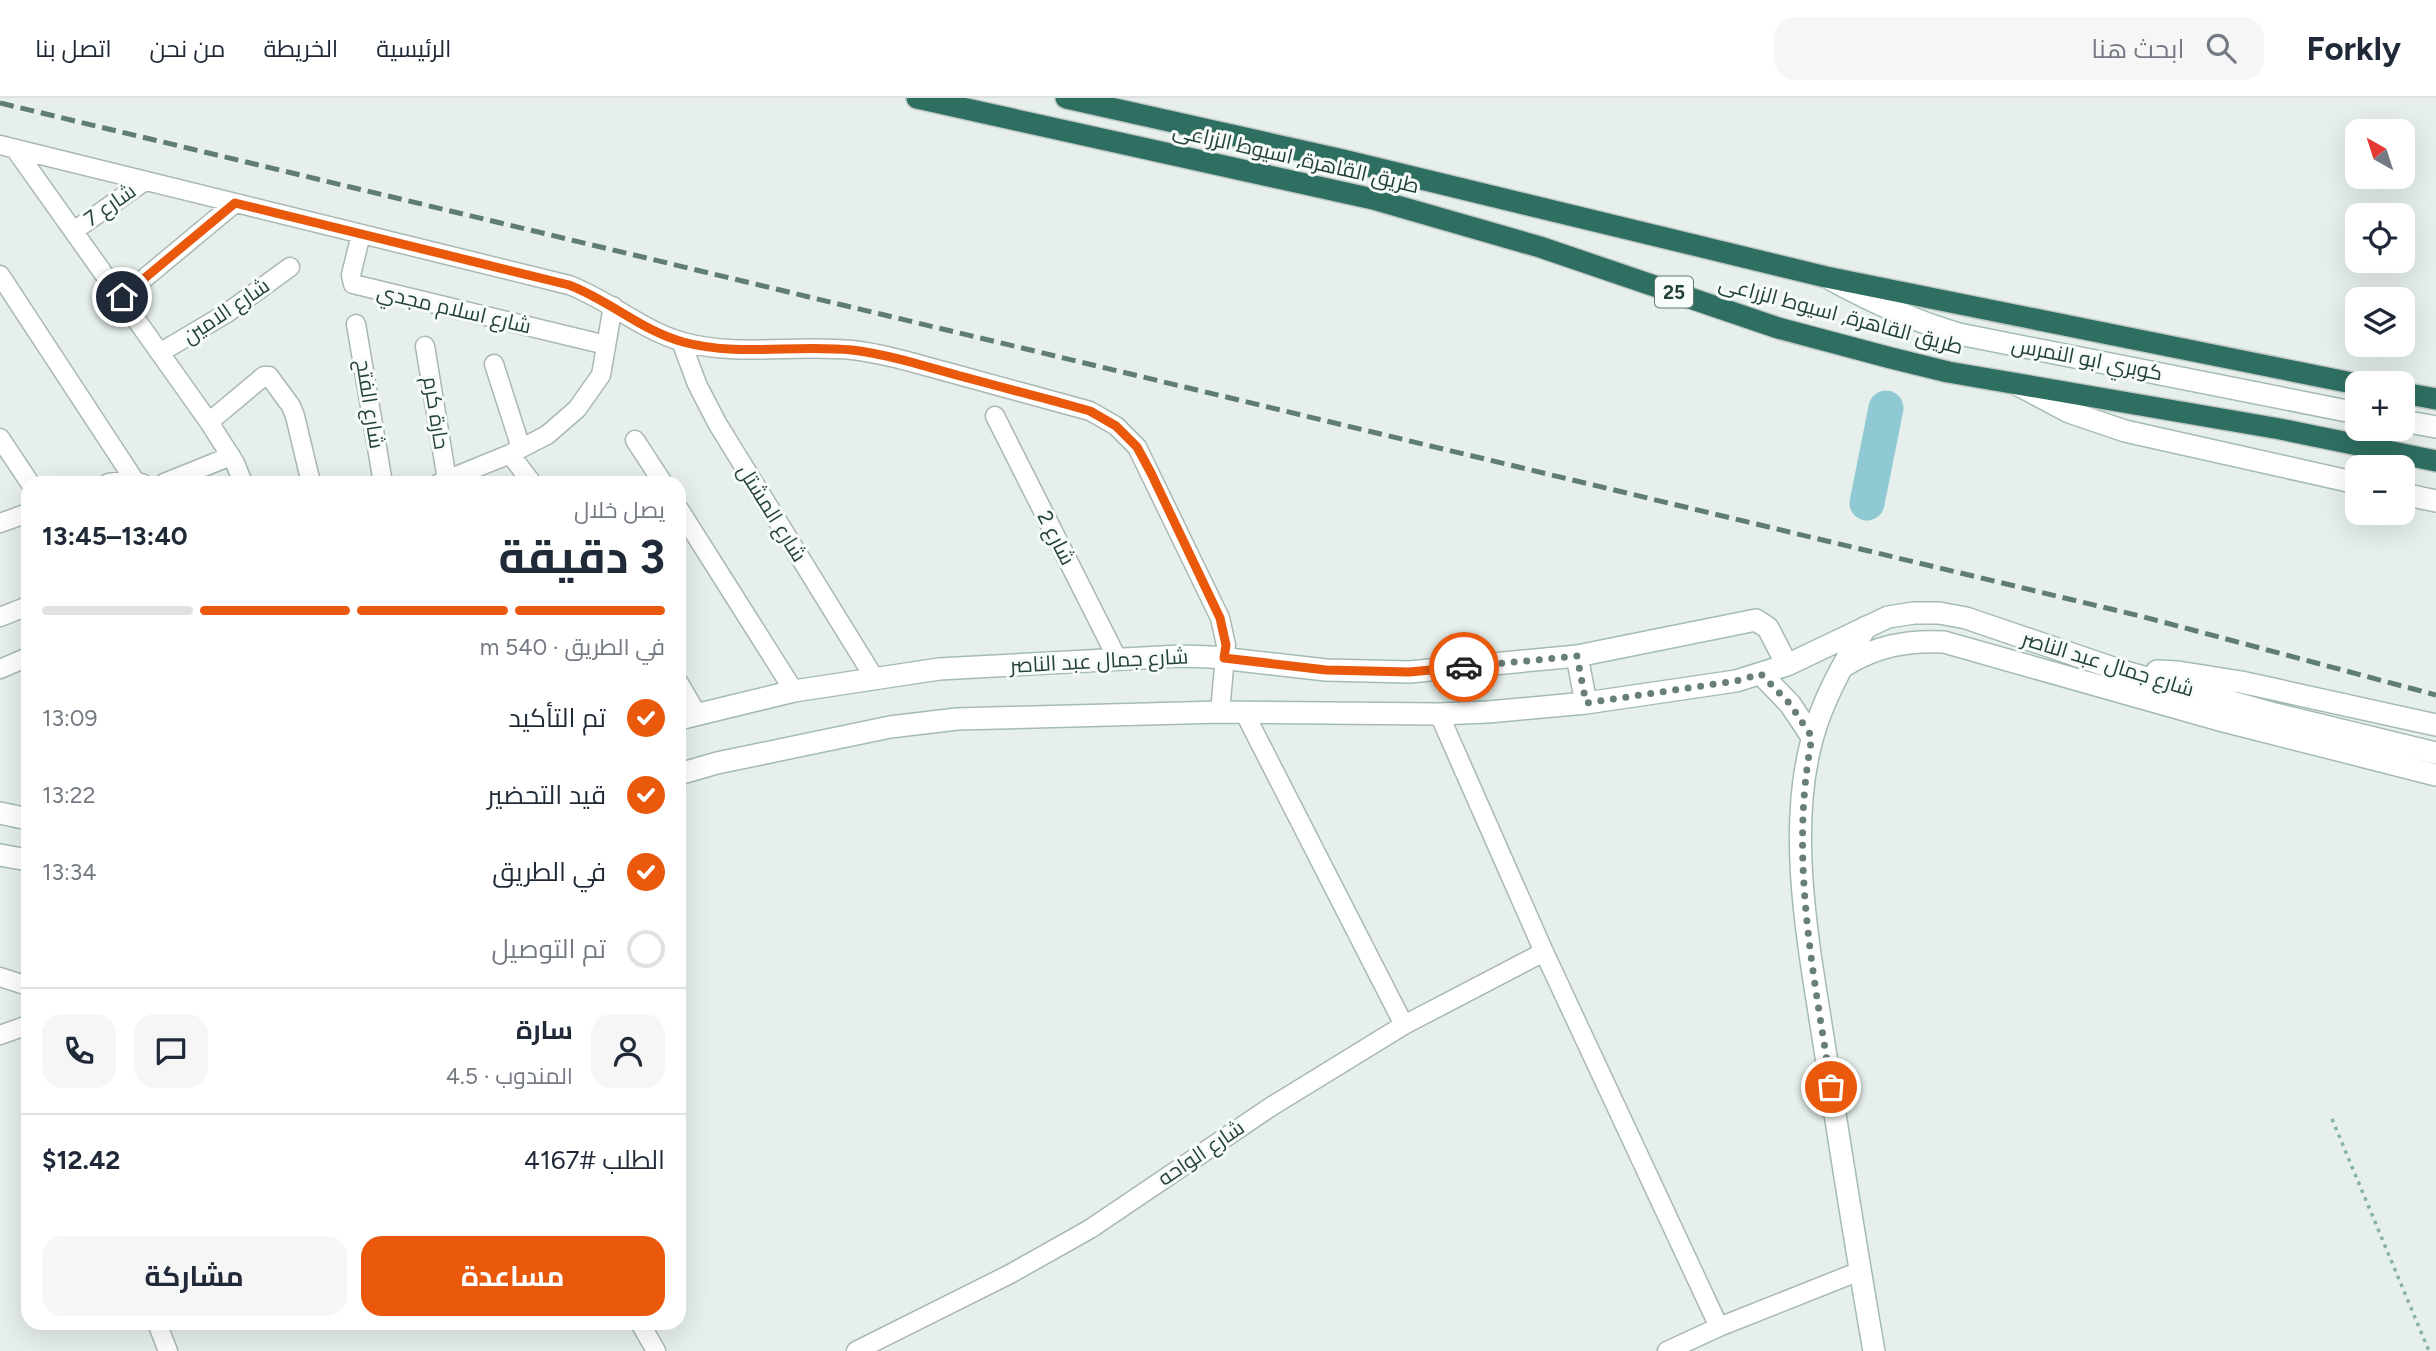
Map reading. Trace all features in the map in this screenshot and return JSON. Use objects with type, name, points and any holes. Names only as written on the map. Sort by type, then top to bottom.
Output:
[{"type":"highway","name":"طريق القاهرة, اسيوط الزراعى","points":[[917,98],[1373,199],[1541,247],[1778,328],[1891,359],[2017,384],[2280,429],[2436,461]]},
{"type":"highway","name":"طريق القاهرة, اسيوط الزراعى","points":[[1066,98],[1516,200],[1826,277],[2345,382]]},
{"type":"highway","points":[[2415,395],[2436,399]]},
{"type":"street","points":[[8,147],[569,285],[613,306],[634,320],[681,341],[715,349],[750,351],[819,348],[888,356],[1090,411],[1116,426],[1137,447],[1220,618],[1226,645],[1220,712]]},
{"type":"street","points":[[8,147],[75,230],[161,352],[231,456],[240,476]]},
{"type":"street","name":"شارع 7","points":[[75,230],[145,181]]},
{"type":"street","points":[[122,297],[235,203]]},
{"type":"street","name":"شارع اسلام مجدي","points":[[361,234],[351,275],[353,284],[606,345]]},
{"type":"street","name":"شارع الامين","points":[[161,352],[227,313],[290,267]]},
{"type":"street","points":[[0,275],[136,476]]},
{"type":"street","name":"كوبري ابو النمرس","points":[[1826,277],[1880,306],[1959,334],[2345,411]]},
{"type":"street","points":[[455,476],[547,435],[577,409],[601,375],[613,306]]},
{"type":"street","name":"شارع الفتح","points":[[356,324],[382,476]]},
{"type":"street","name":"شارع المشتل","points":[[681,341],[697,384],[716,423],[875,679]]},
{"type":"street","name":"حارة كرم","points":[[425,346],[442,476]]},
{"type":"street","points":[[494,364],[516,451],[528,476]]},
{"type":"street","points":[[209,422],[264,376],[269,376],[291,406],[309,476]]},
{"type":"street","name":"كوبري ابو النمرس","points":[[2017,384],[2069,412],[2125,431],[2345,481]]},
{"type":"street","name":"شارع 2","points":[[995,416],[1118,660]]},
{"type":"street","points":[[2415,424],[2436,428]]},
{"type":"street","points":[[0,438],[25,476]]},
{"type":"street","points":[[635,440],[658,476]]},
{"type":"street","points":[[181,476],[231,456]]},
{"type":"street","points":[[2415,497],[2436,501]]},
{"type":"street","points":[[0,523],[21,516]]},
{"type":"street","points":[[686,520],[794,691]]},
{"type":"street","points":[[0,617],[21,610]]},
{"type":"street","name":"شارع جمال عبد الناصر","points":[[686,772],[890,727],[957,719],[1220,712],[1439,714],[1586,703],[1736,681],[1787,665],[1888,617],[1939,613],[1966,618],[2119,670],[2275,714],[2436,753]]},
{"type":"street","name":"شارع جمال عبد الناصر","points":[[688,717],[794,691],[939,669],[1180,656],[1224,658],[1326,670],[1409,672],[1577,656],[1756,620],[1768,628],[1787,665]]},
{"type":"street","points":[[1867,626],[1842,667],[1822,708],[1812,737],[1802,816],[1803,892],[1874,1351]]},
{"type":"street","name":"شارع جمال عبد الناصر","points":[[1842,667],[1873,650],[1889,645],[1944,642],[2216,719],[2436,775]]},
{"type":"street","points":[[1577,656],[1586,703]]},
{"type":"street","points":[[0,669],[21,660]]},
{"type":"street","points":[[2119,670],[2178,672],[2241,682],[2436,725]]},
{"type":"street","points":[[1761,674],[1790,704],[1812,737]]},
{"type":"street","points":[[1244,712],[1404,1025]]},
{"type":"street","points":[[1439,714],[1544,952],[1719,1327]]},
{"type":"street","points":[[0,813],[21,818]]},
{"type":"street","points":[[0,855],[21,859]]},
{"type":"street","name":"شارع الواحه","points":[[856,1351],[1010,1274],[1090,1229],[1272,1106],[1404,1025],[1544,952]]},
{"type":"street","points":[[0,977],[21,983]]},
{"type":"street","points":[[0,1035],[21,1028]]},
{"type":"street","points":[[1670,1350],[1719,1327],[1860,1271]]},
{"type":"street","points":[[160,1330],[168,1351]]},
{"type":"street","points":[[644,1330],[656,1351]]},
{"type":"path","points":[[2332,1119],[2428,1351]]},
{"type":"waterway","points":[[1867,503],[1886,408]]},
{"type":"railway","points":[[0,103],[2144,617],[2436,695]]},
{"type":"way so far","points":[[1464,667],[1577,656],[1586,703],[1711,686],[1761,674],[1790,704],[1812,737],[1802,816],[1803,892],[1831,1087]]},
{"type":"route","points":[[122,297],[235,203],[569,285],[592,293],[634,320],[681,341],[715,349],[750,351],[785,348],[854,350],[888,356],[1065,404],[1090,411],[1116,426],[1137,447],[1220,618],[1226,645],[1224,658],[1326,670],[1409,672],[1464,667]]}]
